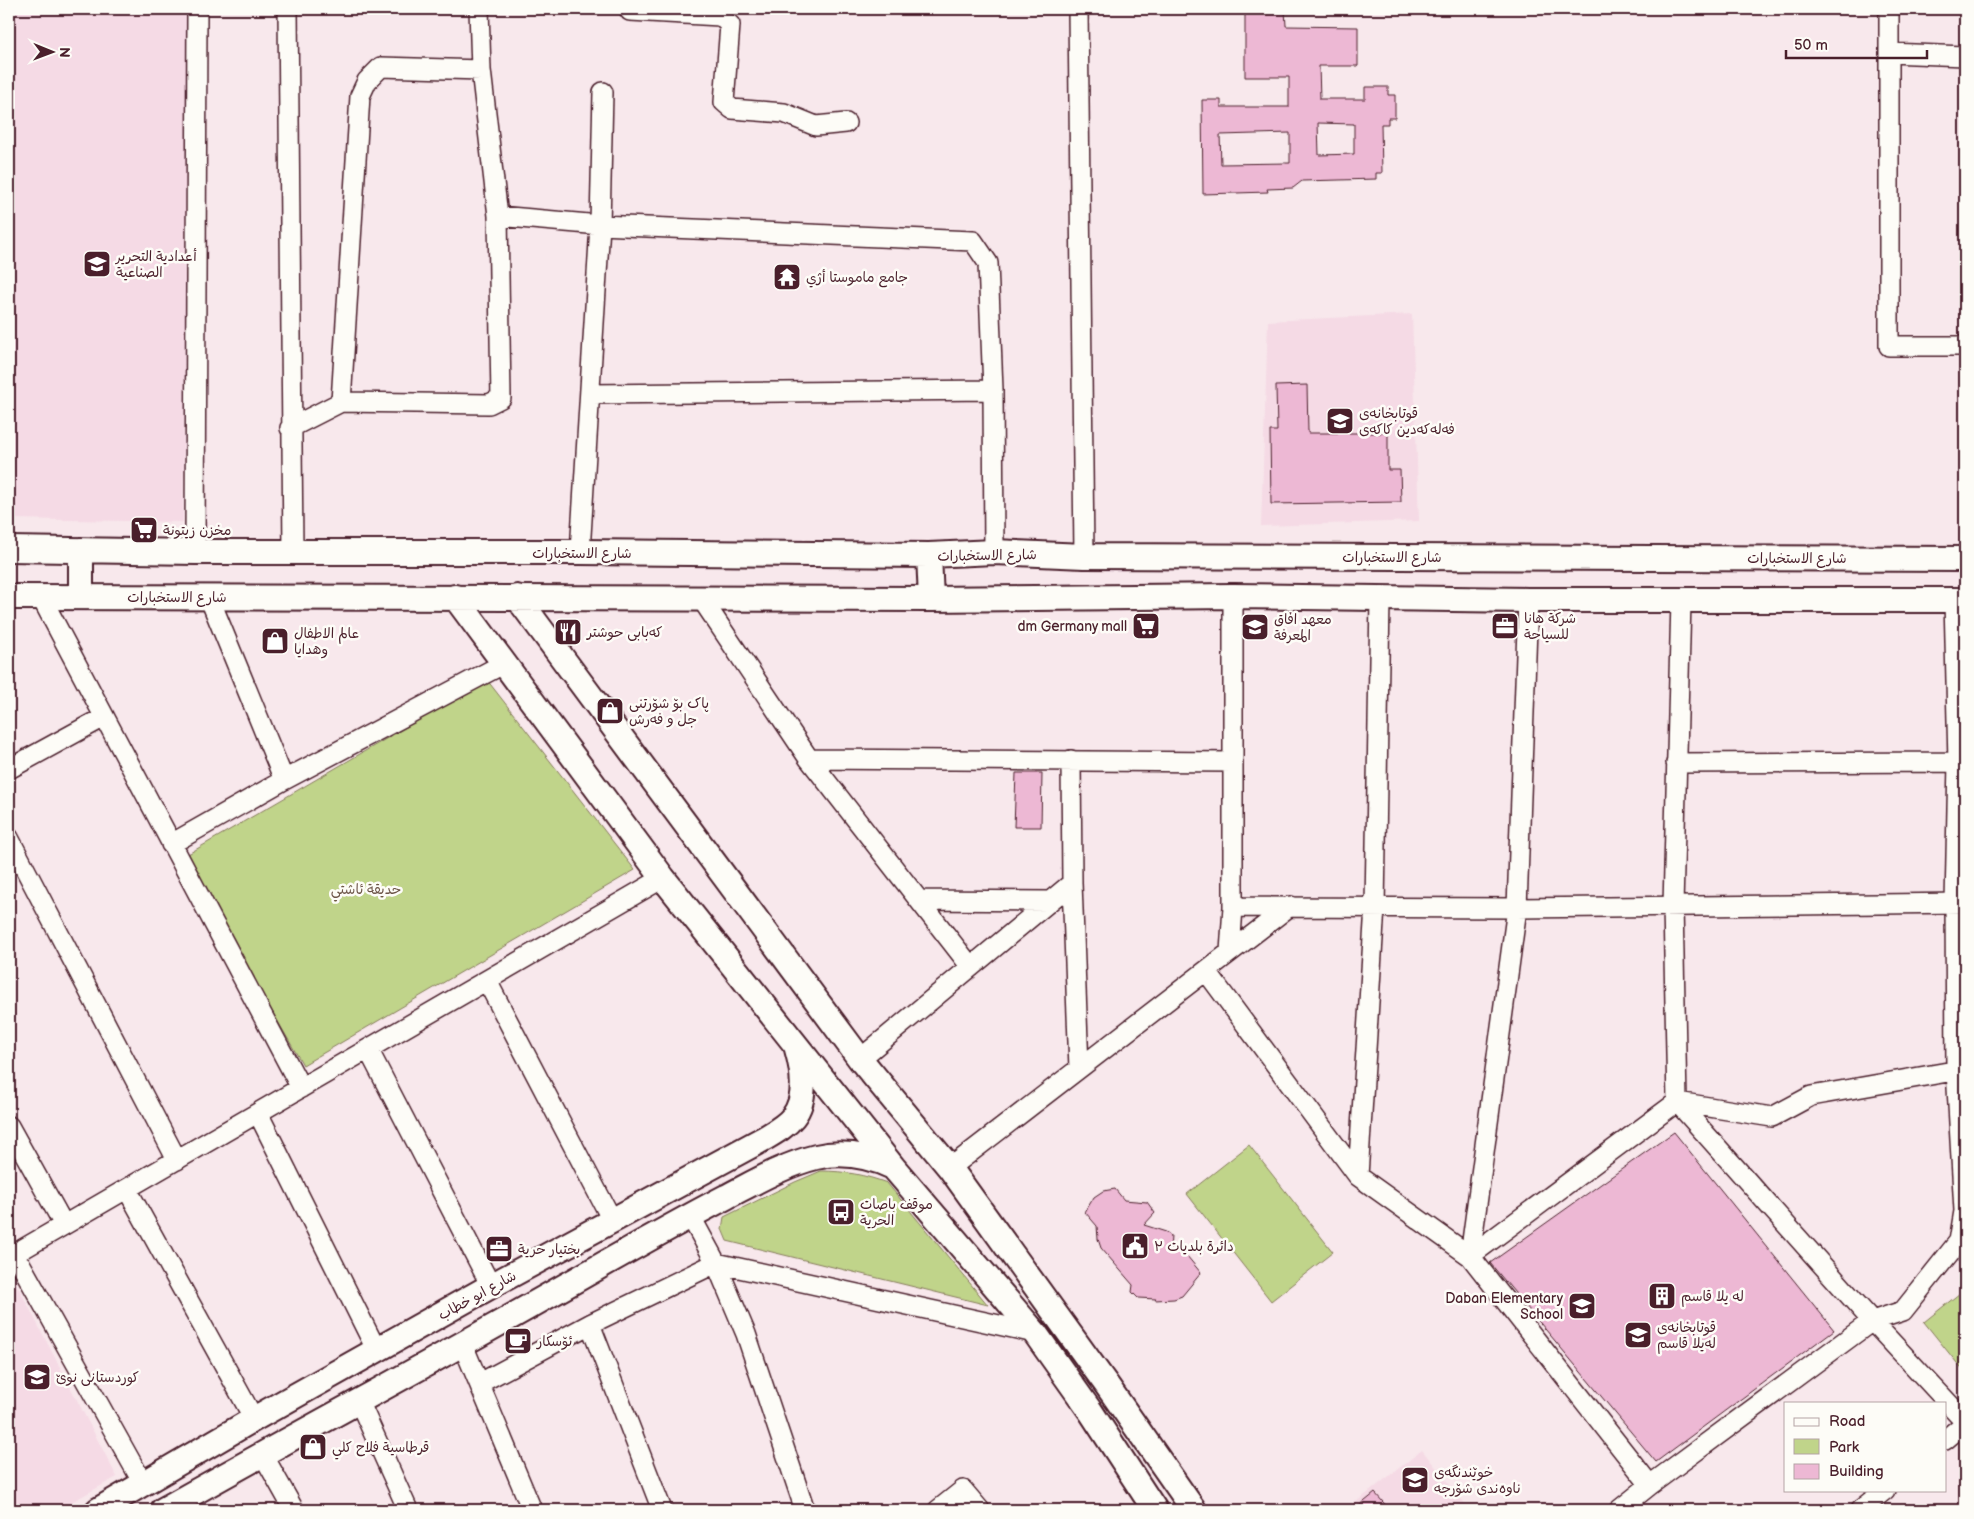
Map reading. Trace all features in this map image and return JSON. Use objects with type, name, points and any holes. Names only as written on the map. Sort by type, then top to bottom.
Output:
[{"type":"main road","name":"شارع الاستخبارات","points":[[9,549],[195,552],[580,552],[929,555],[994,552],[1084,556],[1965,559]]},
{"type":"main road","points":[[81,550],[82,597]]},
{"type":"main road","points":[[929,555],[931,599]]},
{"type":"main road","name":"شارع الاستخبارات","points":[[9,597],[517,596],[931,599],[1233,596],[1681,601],[1960,600]]},
{"type":"main road","points":[[517,596],[860,1058],[950,1168],[1106,1384],[1194,1510]]},
{"type":"main road","points":[[455,597],[663,878],[796,1047],[893,1167],[1035,1333],[1086,1404],[1155,1510]]},
{"type":"main road","name":"شارع ابو خطاب","points":[[98,1510],[144,1485],[254,1419],[491,1286],[765,1138],[785,1125],[798,1108],[802,1091],[802,1075],[796,1047]]},
{"type":"main road","points":[[765,1138],[781,1168]]},
{"type":"main road","points":[[163,1510],[262,1453],[463,1344],[690,1215],[781,1168],[818,1157],[837,1155],[868,1158],[893,1167]]},
{"type":"street","points":[[195,552],[197,9]]},
{"type":"street","points":[[288,9],[290,428],[293,551]]},
{"type":"street","points":[[290,428],[341,402],[489,404],[501,398],[498,216],[481,70],[479,9]]},
{"type":"street","points":[[628,9],[630,11],[720,16],[730,25],[724,102],[732,109],[784,113],[816,126],[846,122]]},
{"type":"street","points":[[1078,9],[1084,556]]},
{"type":"street","points":[[1889,9],[1889,346],[1965,346]]},
{"type":"street","points":[[1889,53],[1965,56]]},
{"type":"street","points":[[341,402],[360,96],[367,81],[380,67],[481,70]]},
{"type":"street","points":[[580,552],[600,225],[603,92]]},
{"type":"street","points":[[498,216],[600,225],[973,241],[988,263],[993,390],[994,552]]},
{"type":"street","points":[[591,394],[993,390]]},
{"type":"street","points":[[1230,952],[1233,907],[1233,596]]},
{"type":"street","points":[[40,597],[301,1088]]},
{"type":"street","points":[[209,597],[284,780]]},
{"type":"street","points":[[701,598],[809,759],[971,967]]},
{"type":"street","points":[[1358,1176],[1375,907],[1380,599]]},
{"type":"street","points":[[1470,1256],[1517,908],[1528,600]]},
{"type":"street","points":[[1619,1510],[1872,1321],[1903,1311],[1959,1240],[1964,1212],[1960,1070],[1962,762],[1960,600]]},
{"type":"street","points":[[1681,601],[1673,906],[1678,1102],[1872,1321],[1965,1422],[1946,1439]]},
{"type":"street","points":[[172,844],[284,780],[503,664]]},
{"type":"street","points":[[9,769],[104,717]]},
{"type":"street","points":[[809,759],[1233,762]]},
{"type":"street","points":[[1071,760],[1072,883],[1079,1068]]},
{"type":"street","points":[[1676,763],[1962,762]]},
{"type":"street","points":[[9,838],[177,1160]]},
{"type":"street","points":[[144,1485],[12,1255],[663,878]]},
{"type":"street","points":[[860,1058],[1072,883]]},
{"type":"street","points":[[919,900],[1050,901]]},
{"type":"street","points":[[1233,907],[1517,908],[1960,903]]},
{"type":"street","points":[[950,1168],[1290,906]]},
{"type":"street","points":[[1206,971],[1358,1176],[1470,1256],[1650,1485]]},
{"type":"street","points":[[487,981],[612,1220]]},
{"type":"street","points":[[368,1049],[491,1286]]},
{"type":"street","points":[[1470,1256],[1678,1102],[1772,1117],[1811,1096],[1960,1070]]},
{"type":"street","points":[[258,1113],[377,1351]]},
{"type":"street","points":[[9,1126],[64,1225]]},
{"type":"street","points":[[127,1189],[254,1419]]},
{"type":"street","points":[[690,1215],[716,1263],[746,1334],[804,1510]]},
{"type":"street","points":[[480,1383],[590,1324],[716,1263],[1035,1333]]},
{"type":"street","points":[[590,1324],[662,1510]]},
{"type":"street","points":[[463,1344],[532,1510]]},
{"type":"street","points":[[359,1401],[408,1510]]},
{"type":"street","points":[[262,1453],[294,1510]]},
{"type":"street","points":[[938,1510],[963,1490],[980,1510]]},
{"type":"street","points":[[1860,1510],[1882,1492]]},
{"type":"shaded area","name":"أعدادية التحرير الصناعية","points":[[9,9],[188,9],[183,522],[9,519]]},
{"type":"shaded area","name":"قوتابخانەی فەلەکەدین کاکەی","points":[[1412,314],[1419,521],[1261,526],[1268,321]]},
{"type":"shaded area","name":"کوردستانی نوێ","points":[[12,1275],[117,1477],[57,1510],[9,1510],[9,1277]]},
{"type":"shaded area","name":"خوێندنگەی ناوەندی شۆرجە","points":[[1422,1450],[1470,1510],[1346,1510]]},
{"type":"green space","name":"حديقة ئاشتي","points":[[487,680],[635,870],[303,1065],[183,857]]},
{"type":"green space","points":[[1249,1145],[1333,1252],[1271,1301],[1187,1194]]},
{"type":"green space","points":[[821,1171],[855,1174],[887,1183],[988,1305],[727,1241],[722,1229],[724,1217]]},
{"type":"green space","points":[[1965,1289],[1965,1373],[1924,1322]]},
{"type":"building","points":[[1285,10],[1286,26],[1358,27],[1358,66],[1319,66],[1320,99],[1365,99],[1365,87],[1388,87],[1388,95],[1395,95],[1395,118],[1388,118],[1388,124],[1381,124],[1382,173],[1376,173],[1376,179],[1302,181],[1293,188],[1267,189],[1268,192],[1203,194],[1202,100],[1221,100],[1221,107],[1289,107],[1289,77],[1245,77],[1245,11]],"holes":[[[1318,123],[1354,124],[1354,154],[1319,155]],[[1290,133],[1290,163],[1221,164],[1220,135]]]},
{"type":"building","points":[[1307,385],[1308,433],[1388,433],[1388,470],[1400,470],[1401,502],[1271,504],[1270,431],[1277,431],[1276,386]]},
{"type":"building","points":[[1016,773],[1042,773],[1041,827],[1014,827]]},
{"type":"building","name":"له يلا قاسم","points":[[1674,1132],[1834,1330],[1656,1462],[1490,1263]]},
{"type":"building","name":"دائرة بلديات ٣","points":[[1115,1189],[1124,1200],[1147,1202],[1155,1213],[1144,1225],[1166,1232],[1171,1236],[1170,1251],[1182,1250],[1201,1273],[1182,1296],[1174,1299],[1155,1300],[1138,1298],[1132,1292],[1133,1285],[1101,1248],[1097,1226],[1085,1212],[1094,1197],[1103,1191]]},
{"type":"building","points":[[1375,1493],[1390,1510],[1354,1510]]},
{"type":"place","name":"أعدادية التحرير الصناعية","points":[[97,264]]},
{"type":"place","name":"جامع ماموستا أژي","points":[[787,277]]},
{"type":"place","name":"قوتابخانەی فەلەکەدین کاکەی","points":[[1340,421]]},
{"type":"place","name":"مخزن زيتونة","points":[[144,530]]},
{"type":"place","name":"dm Germany mall","points":[[1146,626]]},
{"type":"place","name":"شركة هانا للسياحة","points":[[1505,626]]},
{"type":"place","name":"معهد افاق المعرفة","points":[[1255,627]]},
{"type":"place","name":"کەبابی حوشتر","points":[[568,632]]},
{"type":"place","name":"عالم الاطفال وهدايا","points":[[275,641]]},
{"type":"place","name":"پاک بۆ شۆرتنی جل و فەرش","points":[[610,711]]},
{"type":"place","name":"موقف باصات الحریة","points":[[841,1212]]},
{"type":"place","name":"دائرة بلديات ٣","points":[[1135,1246]]},
{"type":"place","name":"بختيار حرية","points":[[499,1249]]},
{"type":"place","name":"له يلا قاسم","points":[[1662,1296]]},
{"type":"place","name":"Daban Elementary School","points":[[1582,1306]]},
{"type":"place","name":"قوتابخانەی لەیلا قاسم","points":[[1638,1335]]},
{"type":"place","name":"ئۆسکار","points":[[518,1341]]},
{"type":"place","name":"کوردستانی نوێ","points":[[37,1377]]},
{"type":"place","name":"قرطاسية فلاح كلي","points":[[313,1447]]},
{"type":"place","name":"خوێندنگەی ناوەندی شۆرجە","points":[[1415,1480]]}]
